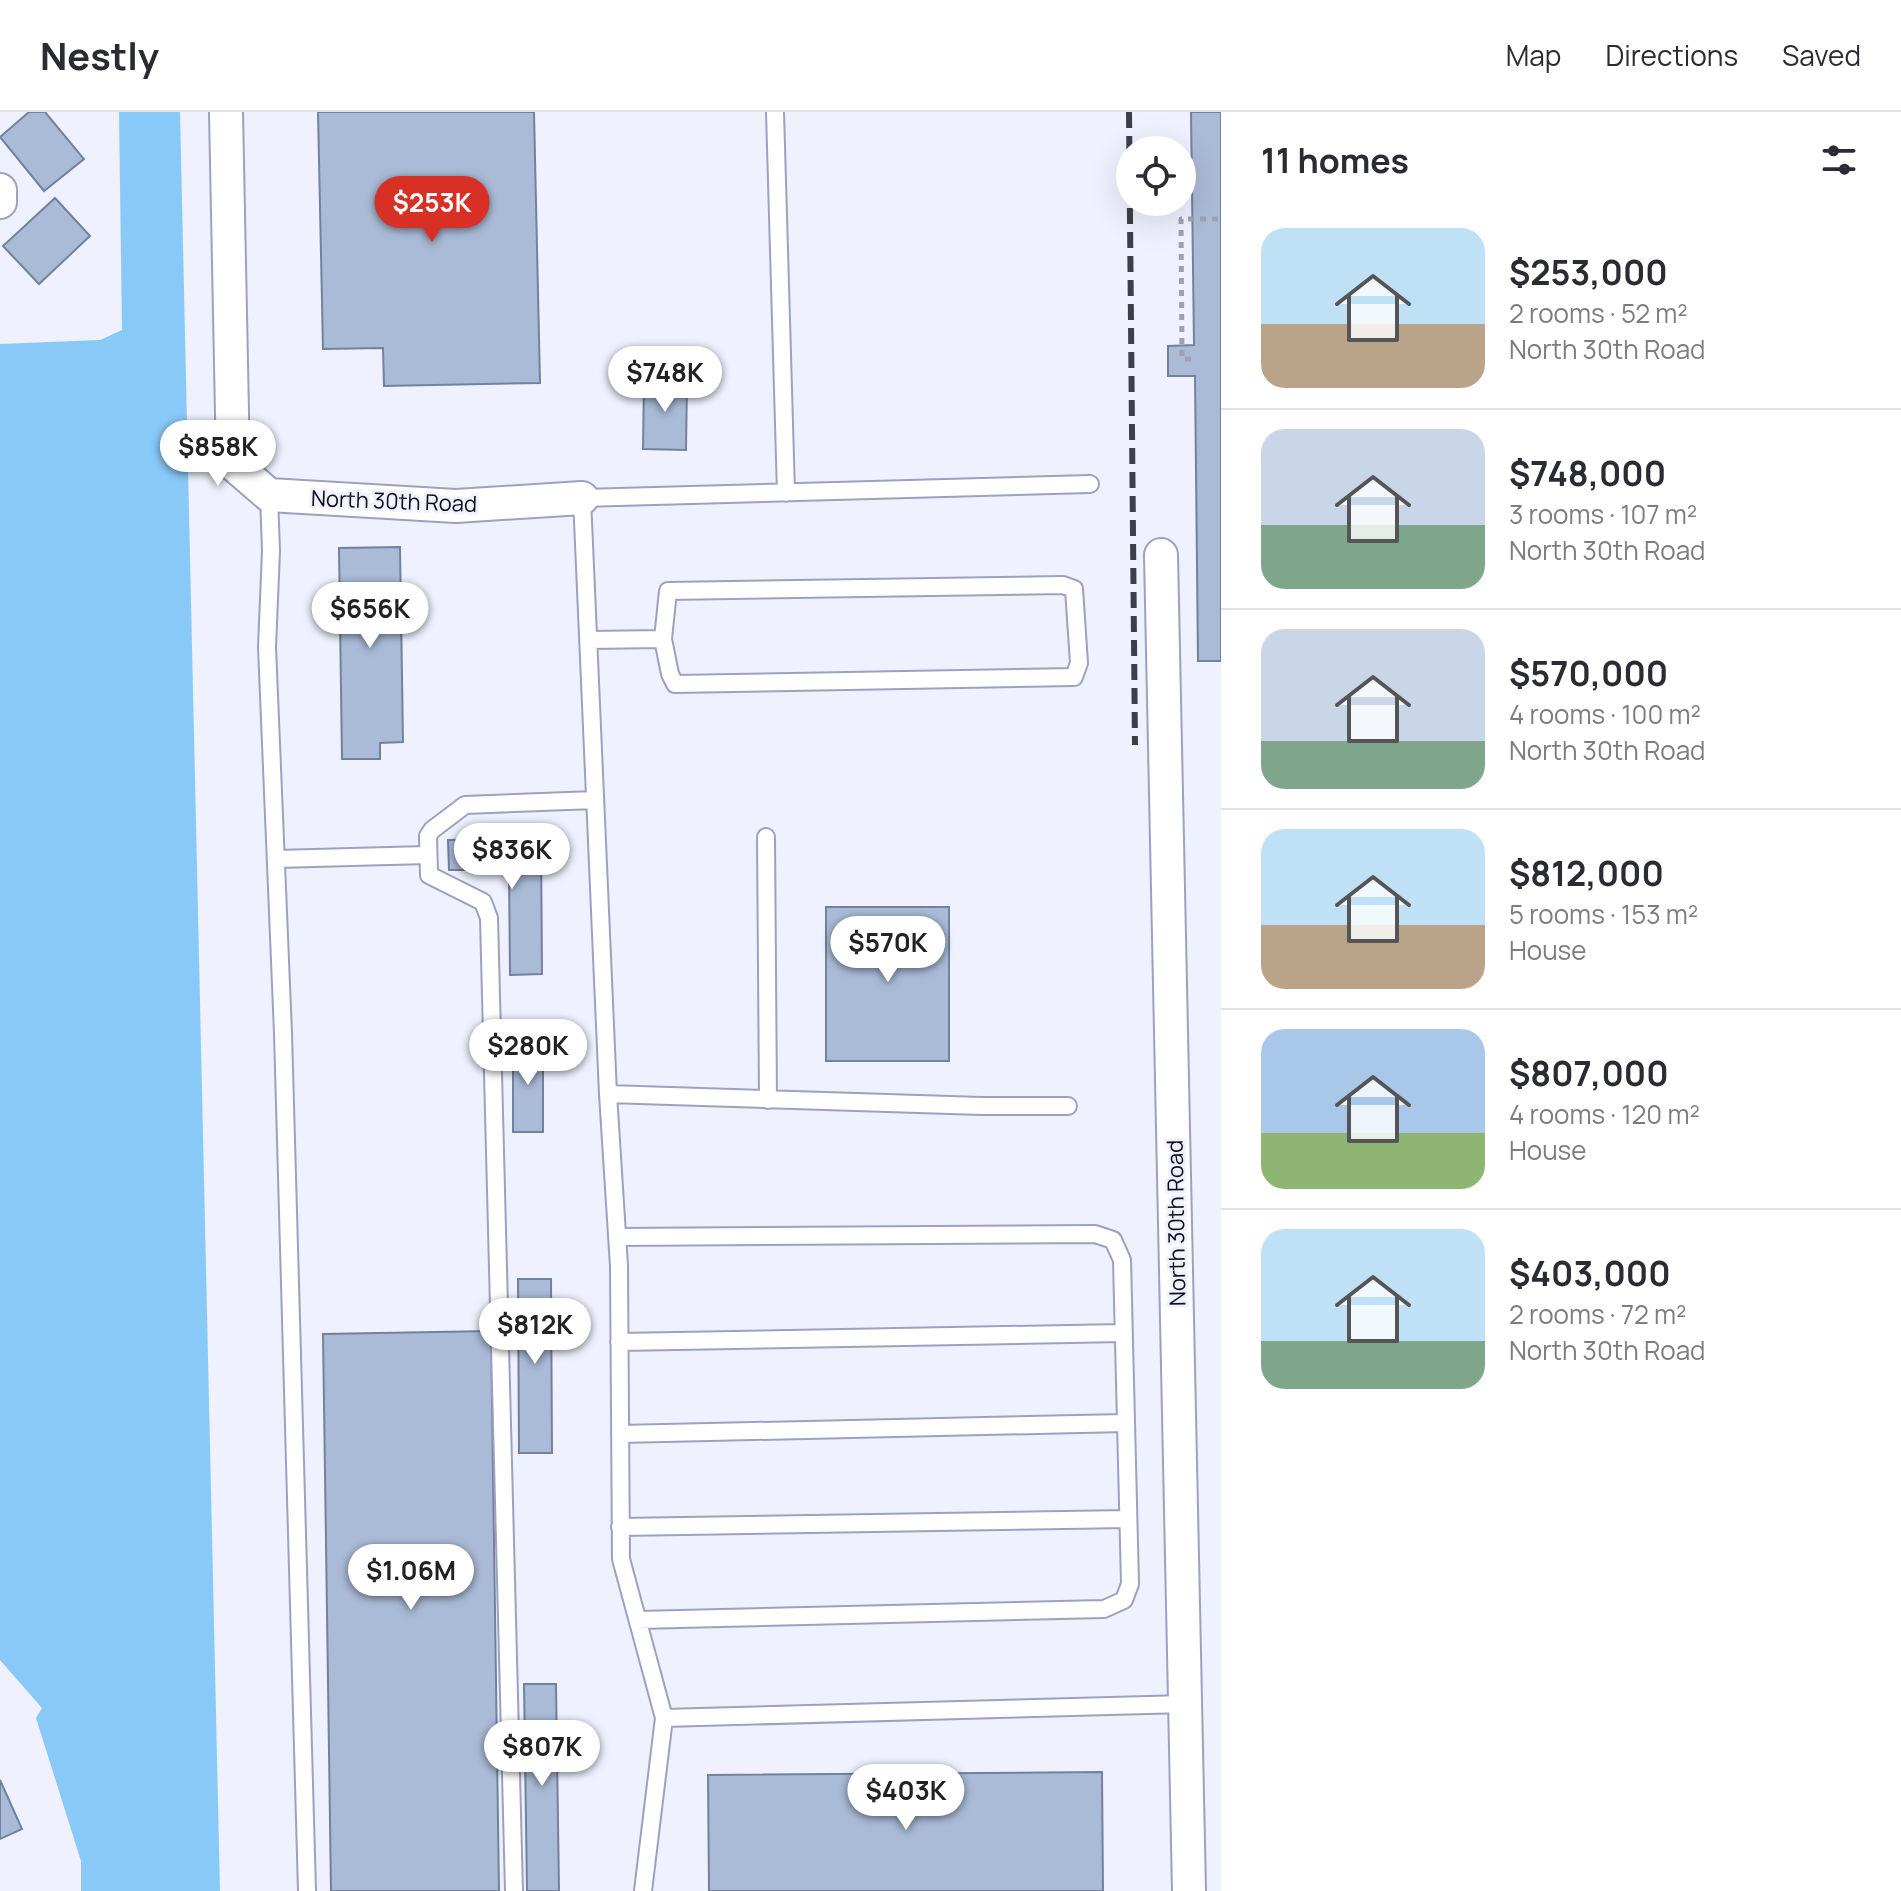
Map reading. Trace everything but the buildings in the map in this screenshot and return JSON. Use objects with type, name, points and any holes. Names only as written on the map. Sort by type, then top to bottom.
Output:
[{"type":"street","points":[[226,112],[233,464],[269,495]]},
{"type":"street","points":[[0,190],[0,202]]},
{"type":"street","name":"North 30th Road","points":[[269,495],[456,506],[582,498]]},
{"type":"street","name":"North 30th Road","points":[[1161,555],[1189,1891]]},
{"type":"lane","points":[[775,112],[786,493]]},
{"type":"lane","points":[[643,1891],[664,1718],[621,1559],[617,1237],[582,498],[1090,484]]},
{"type":"lane","points":[[269,495],[271,551],[267,647],[307,1891]]},
{"type":"lane","points":[[1063,585],[1074,589],[1079,663],[1074,677],[675,684],[663,639],[668,591],[1063,585]]},
{"type":"lane","points":[[588,640],[663,639]]},
{"type":"lane","points":[[514,1891],[489,918],[483,902],[429,875],[426,841],[432,830],[465,805],[595,800]]},
{"type":"lane","points":[[766,837],[768,1100]]},
{"type":"lane","points":[[276,859],[427,855]]},
{"type":"lane","points":[[608,1094],[1068,1106]]},
{"type":"lane","points":[[617,1237],[1095,1234],[1113,1240],[1122,1260],[1130,1584],[1124,1600],[1104,1609],[638,1620]]},
{"type":"lane","points":[[619,1342],[1123,1333]]},
{"type":"lane","points":[[620,1434],[1125,1423]]},
{"type":"lane","points":[[620,1527],[1128,1519]]},
{"type":"lane","points":[[664,1718],[1186,1704]]},
{"type":"path","points":[[1191,359],[1182,359],[1181,219],[1221,219]]},
{"type":"water","points":[[119,112],[180,112],[220,1891],[81,1891],[81,1861],[36,1718],[42,1708],[0,1660],[0,344],[100,340],[122,330]]},
{"type":"railway","points":[[1129,112],[1135,745]]}]
